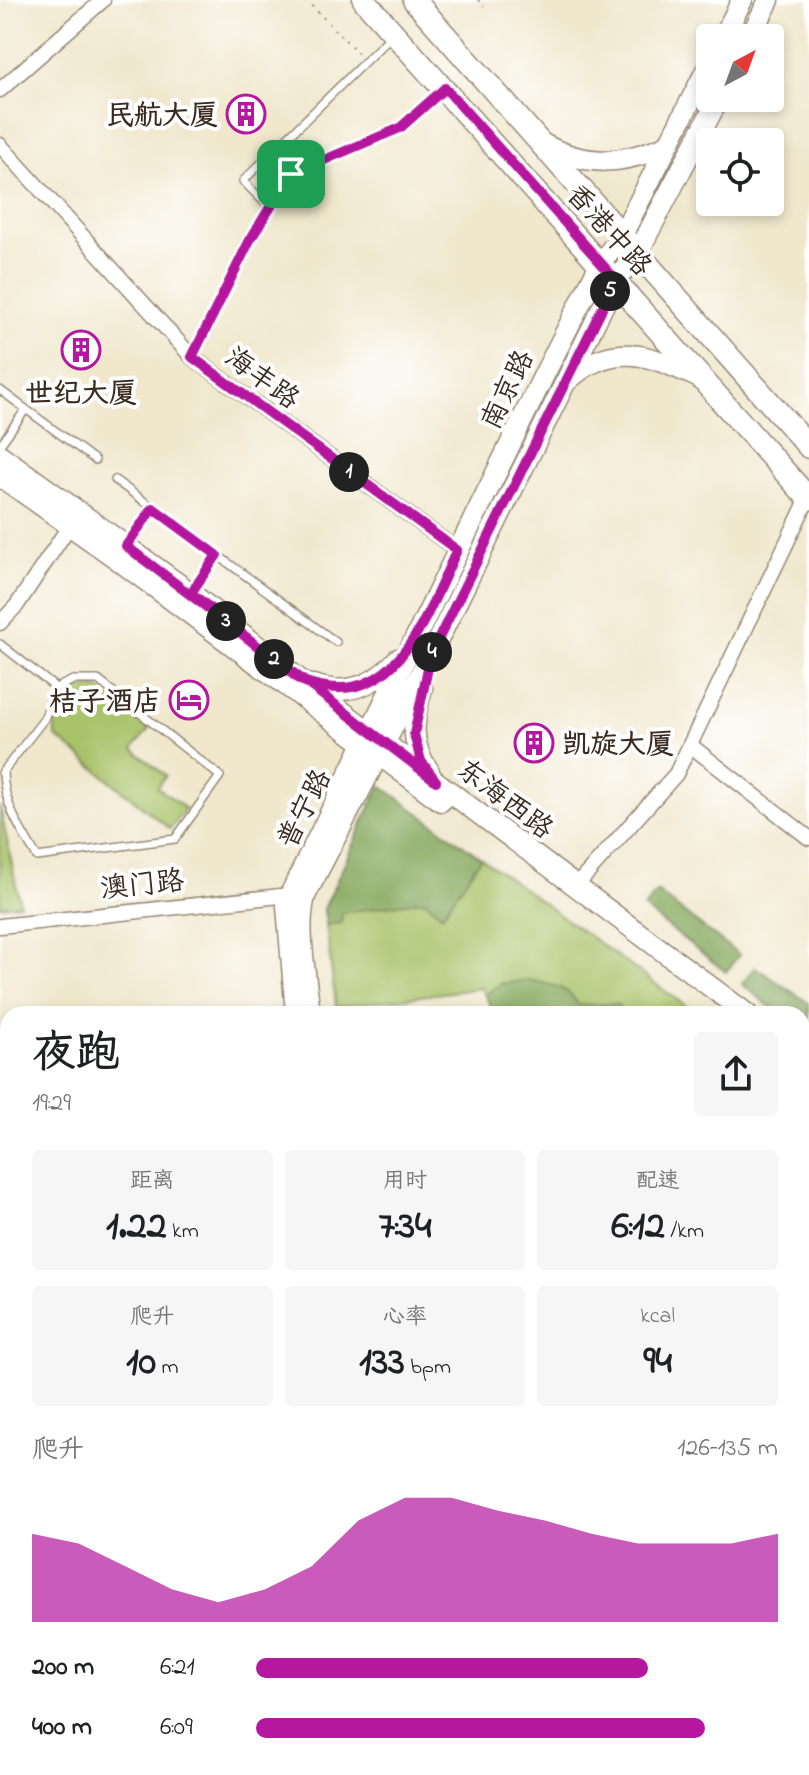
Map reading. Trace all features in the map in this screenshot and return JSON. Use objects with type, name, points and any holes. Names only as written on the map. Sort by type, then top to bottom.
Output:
[{"type":"main road","name":"香港中路","points":[[364,0],[809,499]]},
{"type":"main road","name":"香港中路","points":[[414,0],[809,447]]},
{"type":"main road","points":[[730,24],[742,0]]},
{"type":"main road","points":[[757,24],[769,0]]},
{"type":"main road","name":"南京路","points":[[375,743],[431,654],[562,385],[621,237],[696,90]]},
{"type":"main road","name":"南京路","points":[[375,743],[411,644],[457,550],[608,272],[637,254],[712,112]]},
{"type":"main road","points":[[536,141],[565,156],[605,163],[637,158],[668,145]]},
{"type":"main road","points":[[562,385],[585,366],[621,354],[653,357],[701,378]]},
{"type":"main road","name":"东海西路","points":[[0,455],[113,556],[375,743],[715,1006]]},
{"type":"main road","name":"东海西路","points":[[0,476],[126,546],[191,593],[375,743],[436,781],[736,1006]]},
{"type":"main road","points":[[300,680],[331,689],[366,686],[387,672],[411,644]]},
{"type":"main road","points":[[431,654],[414,734],[421,761],[436,781]]},
{"type":"main road","name":"普宁路","points":[[298,894],[375,743]]},
{"type":"main road","points":[[295,1006],[287,906],[298,894],[302,905],[309,1006]]},
{"type":"street","points":[[0,90],[103,0]]},
{"type":"street","name":"海丰路","points":[[0,145],[192,357],[457,550]]},
{"type":"street","points":[[576,886],[663,790],[690,745],[809,499]]},
{"type":"street","points":[[0,623],[17,605],[74,519]]},
{"type":"street","points":[[690,745],[809,838]]},
{"type":"street","name":"澳门路","points":[[0,926],[298,894]]},
{"type":"lane","points":[[270,208],[243,181],[394,32]]},
{"type":"lane","points":[[192,357],[250,240],[291,174],[400,128],[445,88]]},
{"type":"lane","points":[[0,390],[95,460]]},
{"type":"lane","points":[[0,445],[26,409]]},
{"type":"lane","points":[[115,480],[336,642]]},
{"type":"lane","points":[[126,546],[153,508]]},
{"type":"lane","points":[[191,593],[217,555]]},
{"type":"lane","points":[[0,644],[56,688]]},
{"type":"lane","points":[[73,680],[98,680],[220,776],[175,839],[37,857],[17,824],[3,786],[2,774],[44,719],[56,688],[73,680]]},
{"type":"path","points":[[306,0],[364,60]]},
{"type":"path","points":[[478,0],[484,6]]},
{"type":"green space","points":[[83,687],[98,688],[149,729],[133,749],[166,776],[157,787],[186,809],[170,829],[55,736],[55,719],[60,706],[69,695]]},
{"type":"green space","points":[[380,785],[686,1006],[491,1006],[481,988],[336,1006],[324,909]]},
{"type":"green space","points":[[380,785],[481,858],[442,915],[424,900],[342,913],[341,923],[326,925],[324,909]]},
{"type":"green space","points":[[0,806],[20,904],[0,906]]},
{"type":"green space","points":[[657,892],[739,955],[726,972],[644,908]]},
{"type":"green space","points":[[755,967],[809,1003],[809,1006],[769,1006],[742,984]]},
{"type":"green space","points":[[529,980],[569,993],[578,1005],[618,1006],[491,1006],[485,995],[500,984]]},
{"type":"place","name":"民航大厦","points":[[246,114]]},
{"type":"place","name":"世纪大厦","points":[[81,350]]},
{"type":"place","name":"桔子酒店","points":[[189,700]]},
{"type":"place","name":"凯旋大厦","points":[[534,743]]},
{"type":"route","points":[[291,174],[250,240],[192,357],[457,550],[411,644],[387,672],[366,686],[331,689],[300,680],[191,593],[217,555],[153,508],[126,546],[191,593],[246,637],[300,680],[436,781],[421,761],[414,734],[417,705],[431,654],[616,280],[445,88],[400,128],[291,174]]}]
